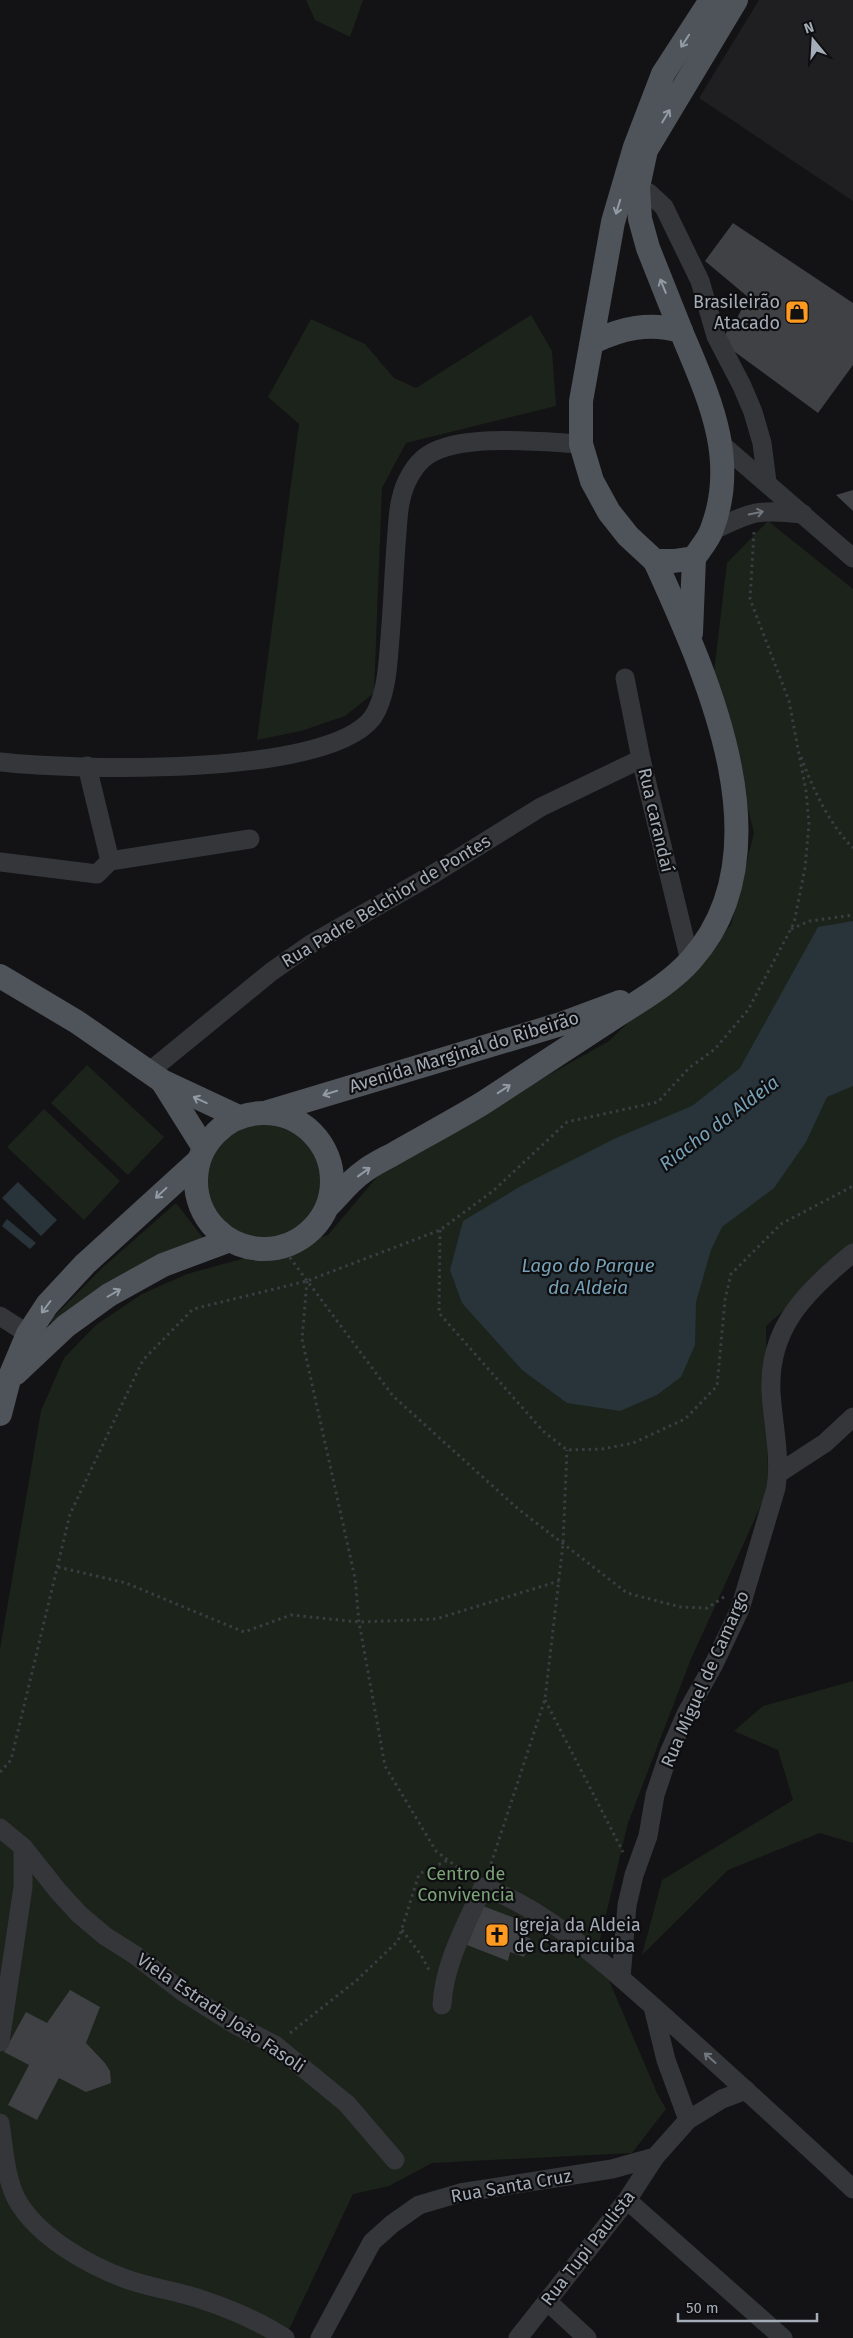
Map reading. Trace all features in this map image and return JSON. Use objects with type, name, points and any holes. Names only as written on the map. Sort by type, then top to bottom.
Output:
[{"type":"main road","points":[[711,0],[663,74],[635,147],[614,222],[593,342],[585,369],[580,401],[581,444],[592,481],[609,512],[628,536],[654,561],[694,558],[712,531],[723,494],[724,468],[721,444],[705,389],[648,248],[640,219],[638,187],[646,150],[736,0]]},
{"type":"main road","points":[[593,342],[625,329],[639,327],[666,327],[681,331]]},
{"type":"main road","name":"Avenida Marginal do Ribeirão","points":[[691,640],[694,558]]},
{"type":"main road","name":"Avenida Marginal do Ribeirão","points":[[201,1154],[196,1179],[198,1198],[205,1215],[216,1229],[230,1240],[247,1247],[264,1249],[282,1247],[302,1238],[318,1223],[329,1205],[362,1172],[482,1103],[659,987],[690,961],[709,938],[721,914],[733,872],[738,837],[736,801],[730,769],[691,640],[654,561]]},
{"type":"main road","points":[[0,976],[77,1022],[156,1076],[239,1117]]},
{"type":"main road","name":"Avenida Marginal do Ribeirão","points":[[0,1414],[9,1379],[28,1334],[47,1305],[86,1264],[201,1154],[219,1129],[239,1117],[267,1112],[561,1024],[659,987]]},
{"type":"main road","points":[[156,1076],[201,1154]]},
{"type":"main road","name":"Avenida Marginal do Ribeirão","points":[[267,1112],[288,1116],[307,1127],[322,1142],[331,1162],[333,1184],[329,1205]]},
{"type":"main road","points":[[9,1379],[66,1326],[109,1295],[163,1265],[230,1240]]},
{"type":"street","points":[[638,187],[649,193],[664,207],[696,273],[707,300],[716,336],[753,412],[762,443],[767,482]]},
{"type":"street","points":[[0,762],[87,766],[200,766],[245,762],[292,754],[330,743],[359,730],[373,716],[383,692],[390,643],[401,499],[412,471],[428,455],[456,445],[486,441],[581,444]]},
{"type":"street","points":[[721,444],[853,558]]},
{"type":"street","points":[[712,531],[755,512],[770,510],[804,514]]},
{"type":"street","name":"Rua carandaí","points":[[626,678],[641,760],[690,961]]},
{"type":"street","name":"Rua Padre Belchior de Pontes","points":[[156,1076],[271,972],[311,944],[435,873],[541,807],[641,760]]},
{"type":"street","points":[[87,766],[110,862]]},
{"type":"street","points":[[0,862],[97,874],[110,862],[250,839]]},
{"type":"street","name":"Rua Miguel de Camargo","points":[[621,1978],[627,1906],[634,1875],[648,1836],[655,1795],[669,1754],[686,1714],[714,1664],[740,1609],[767,1522],[779,1473],[771,1393],[772,1362],[779,1336],[796,1307],[827,1274],[853,1253]]},
{"type":"street","points":[[0,1316],[28,1334]]},
{"type":"street","points":[[779,1473],[825,1443],[853,1416]]},
{"type":"street","name":"Viela Estrada João Fasoli","points":[[0,1828],[23,1848],[79,1914],[105,1936],[135,1955],[183,1992],[226,2020],[275,2045],[348,2104],[396,2160]]},
{"type":"street","points":[[0,2042],[23,1887],[23,1848]]},
{"type":"street","points":[[442,2001],[450,1961],[484,1887],[516,1902],[555,1926],[621,1978],[853,2189]]},
{"type":"street","points":[[653,2007],[666,2060],[688,2120]]},
{"type":"street","points":[[655,2157],[688,2120],[722,2099],[746,2090]]},
{"type":"street","points":[[0,2123],[8,2174],[17,2200],[36,2224],[78,2257],[126,2279],[202,2299],[258,2320],[285,2338]]},
{"type":"street","name":"Rua Tupi Paulista","points":[[518,2338],[627,2200],[655,2157]]},
{"type":"street","name":"Rua Santa Cruz","points":[[320,2338],[372,2242],[392,2224],[419,2205],[460,2193],[612,2169],[655,2157]]},
{"type":"street","points":[[627,2200],[783,2338]]},
{"type":"street","points":[[547,2301],[587,2338]]},
{"type":"path","points":[[798,747],[809,780],[825,810],[853,848]]},
{"type":"path","points":[[790,929],[810,921],[853,915]]},
{"type":"path","points":[[440,1230],[440,1313],[543,1431],[567,1450],[602,1449],[633,1443],[685,1419],[717,1386],[724,1300],[731,1274],[781,1224],[853,1186]]},
{"type":"path","points":[[282,1247],[393,1396],[517,1508],[627,1593],[680,1608],[707,1608],[725,1596]]},
{"type":"path","points":[[307,1281],[302,1339],[355,1578],[359,1622],[385,1766],[436,1850],[484,1887],[545,1699],[563,1544],[567,1450]]},
{"type":"path","points":[[0,1772],[11,1760],[70,1514],[143,1360],[194,1309],[307,1281]]},
{"type":"path","points":[[58,1566],[126,1583],[244,1632],[291,1615],[359,1622],[436,1619],[559,1581]]},
{"type":"path","points":[[545,1699],[634,1875]]},
{"type":"path","points":[[275,2045],[356,1980],[398,1941],[420,1874],[448,1860]]},
{"type":"path","points":[[402,1930],[421,1955],[442,2001]]},
{"type":"shaded area","points":[[759,0],[853,0],[853,201],[699,98]]},
{"type":"green space","points":[[306,0],[363,0],[350,37],[315,20]]},
{"type":"green space","points":[[531,315],[552,351],[556,406],[406,443],[382,488],[374,693],[345,716],[301,731],[257,740],[299,424],[268,397],[311,319],[365,344],[394,378],[416,388]]},
{"type":"green space","name":"Centro de Convivencia","points":[[768,521],[853,589],[853,1249],[766,1326],[768,1490],[691,1659],[628,1823],[597,1952],[657,2093],[666,2109],[632,2153],[432,2163],[389,2186],[353,2194],[285,2338],[0,2338],[0,1649],[41,1411],[64,1358],[96,1325],[142,1294],[187,1274],[328,1235],[382,1171],[609,1041],[731,925],[754,833],[714,672],[727,563]]},
{"type":"green space","points":[[87,1065],[164,1137],[128,1175],[51,1103]]},
{"type":"green space","points":[[44,1109],[120,1181],[84,1220],[7,1147]]},
{"type":"green space","points":[[265,1122],[288,1126],[307,1139],[320,1158],[324,1181],[320,1204],[307,1223],[288,1236],[265,1240],[242,1236],[223,1223],[210,1204],[206,1181],[210,1158],[223,1139],[242,1126]]},
{"type":"green space","points":[[176,1203],[206,1242],[57,1328],[50,1321],[101,1269]]},
{"type":"green space","points":[[853,1681],[853,1843],[820,1833],[728,1870],[642,1955],[662,1880],[793,1800],[778,1750],[734,1731],[763,1706]]},
{"type":"water","name":"Lago do Parque da Aldeia","points":[[853,921],[853,1086],[827,1097],[806,1142],[774,1188],[722,1227],[711,1250],[696,1302],[695,1345],[681,1377],[657,1395],[620,1411],[567,1403],[522,1370],[462,1303],[450,1270],[463,1221],[521,1186],[616,1138],[692,1106],[740,1068],[818,927]]},
{"type":"water","points":[[18,1182],[57,1220],[41,1236],[2,1198]]},
{"type":"water","points":[[7,1219],[36,1243],[30,1249],[2,1226]]},
{"type":"building","name":"Brasileirão Atacado","points":[[733,223],[853,303],[853,365],[818,413],[720,341],[736,320],[748,297],[705,261]]},
{"type":"building","points":[[853,490],[853,511],[836,495]]},
{"type":"building","name":"Igreja da Aldeia de Carapicuiba","points":[[483,1906],[520,1920],[515,1932],[531,1939],[524,1957],[510,1952],[508,1961],[467,1945]]},
{"type":"building","points":[[70,1990],[100,2007],[86,2043],[110,2071],[111,2083],[86,2092],[59,2078],[37,2120],[8,2105],[29,2065],[4,2052],[26,2012],[47,2023]]},
{"type":"place","name":"Brasileirão Atacado","points":[[797,312]]},
{"type":"place","name":"Igreja da Aldeia de Carapicuiba","points":[[497,1935]]},
{"type":"water label","name":"Riacho da Aldeia","points":[[719,1123]]}]
